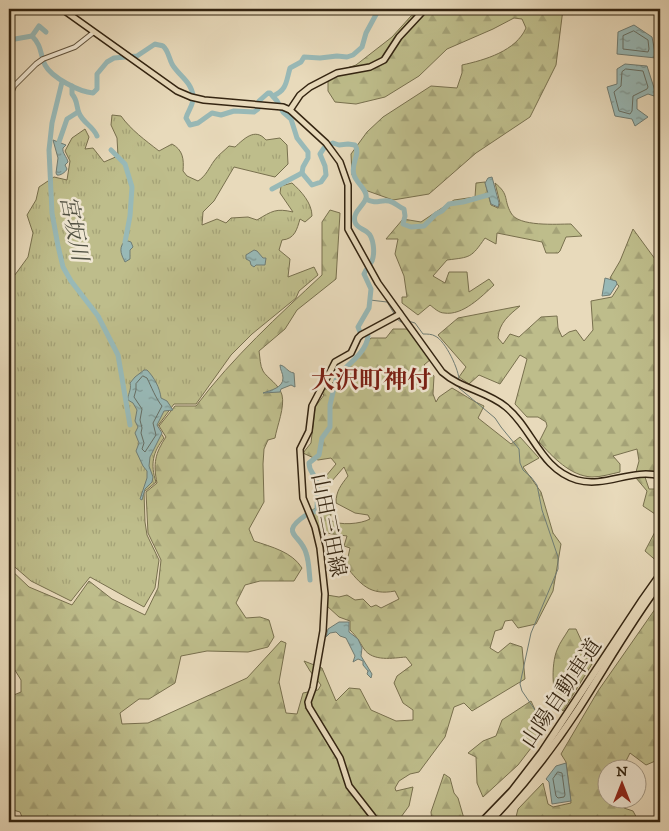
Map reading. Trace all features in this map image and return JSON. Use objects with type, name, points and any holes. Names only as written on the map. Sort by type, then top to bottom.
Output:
[{"type":"highway","name":"山陽自動車道","points":[[482,822],[512,790],[542,752],[642,599],[660,575]]},
{"type":"highway","name":"山陽自動車道","points":[[489,822],[521,788],[561,735],[660,583]]},
{"type":"main road","points":[[62,9],[169,86],[193,98],[257,103],[280,106],[290,110],[331,148],[340,162],[348,185],[348,229],[397,316],[405,322],[437,366],[458,383],[494,399],[506,407],[524,425],[552,467],[568,477],[592,482],[646,474],[660,476]]},
{"type":"main road","points":[[290,110],[304,90],[317,83],[342,71],[370,66],[384,60],[399,37],[425,9]]},
{"type":"main road","name":"山田三田線","points":[[377,822],[349,786],[340,758],[309,707],[308,702],[322,636],[325,594],[320,548],[303,498],[300,449],[309,432],[312,406],[335,362],[351,353],[358,338],[364,333],[397,316]]},
{"type":"street","points":[[9,98],[14,86],[36,64],[48,57],[75,48],[94,32]]},
{"type":"green space","points":[[425,9],[563,9],[556,65],[530,117],[476,153],[429,194],[393,200],[365,190],[352,175],[351,154],[367,132],[383,117],[431,86],[457,88],[462,73],[462,65],[499,53],[515,43],[526,28],[522,19],[514,18],[447,49],[419,76],[385,97],[356,104],[335,102],[328,91],[328,79],[341,70],[356,65],[392,37],[411,16]]},
{"type":"green space","points":[[112,115],[121,116],[143,139],[159,151],[172,144],[176,146],[182,155],[183,171],[187,176],[198,181],[217,157],[229,146],[235,147],[254,134],[262,136],[266,140],[280,138],[287,145],[288,164],[275,177],[234,167],[214,201],[203,212],[202,225],[217,219],[226,223],[231,218],[248,217],[257,220],[274,211],[293,212],[280,193],[281,186],[292,183],[308,202],[312,216],[305,222],[300,219],[293,236],[282,240],[279,250],[290,259],[288,277],[314,267],[318,275],[299,291],[296,298],[252,334],[231,355],[196,404],[174,404],[157,427],[164,438],[157,448],[154,458],[153,470],[156,482],[144,492],[147,535],[159,560],[155,588],[144,607],[90,577],[71,601],[31,581],[9,562],[9,283],[28,257],[33,233],[27,215],[36,200],[39,187],[54,177],[67,180],[70,161],[65,151],[72,138],[85,129],[89,137],[85,149],[93,148],[104,162],[118,156],[117,138],[111,125]]},
{"type":"green space","points":[[485,182],[491,205],[498,208],[500,203],[495,183],[505,194],[511,213],[521,221],[538,224],[571,224],[582,236],[566,237],[558,253],[546,253],[542,242],[497,233],[496,244],[485,238],[473,253],[466,257],[447,260],[433,276],[445,283],[449,272],[467,272],[469,292],[489,279],[494,285],[472,304],[458,311],[442,313],[430,305],[418,315],[402,303],[402,297],[407,297],[404,276],[395,254],[398,239],[386,239],[403,219],[421,222],[454,200],[475,197],[476,183]]},
{"type":"green space","points":[[330,210],[340,213],[336,279],[297,310],[285,329],[259,351],[262,369],[276,384],[283,400],[275,438],[268,440],[264,449],[264,502],[249,529],[254,541],[287,554],[298,562],[302,568],[294,581],[260,581],[245,585],[236,603],[246,618],[260,617],[269,620],[274,637],[268,647],[248,652],[207,651],[181,656],[175,683],[149,699],[139,699],[120,713],[122,724],[148,723],[247,678],[281,641],[286,643],[279,682],[286,713],[297,714],[303,693],[318,690],[321,685],[304,661],[322,668],[336,701],[349,688],[360,689],[371,710],[396,721],[413,720],[413,710],[403,703],[394,683],[397,676],[412,665],[406,657],[378,658],[368,653],[350,630],[350,621],[339,617],[327,606],[327,595],[339,597],[347,595],[355,600],[363,599],[371,607],[376,605],[381,608],[399,599],[395,591],[379,592],[361,583],[346,566],[350,548],[344,546],[347,536],[326,533],[324,539],[310,511],[320,506],[321,514],[331,514],[330,520],[344,524],[370,519],[368,515],[355,513],[336,503],[341,485],[348,476],[344,467],[331,482],[326,476],[336,464],[331,458],[318,460],[303,453],[311,443],[315,407],[324,395],[321,392],[323,389],[327,389],[371,338],[386,338],[393,329],[407,329],[431,359],[424,365],[434,376],[433,394],[436,402],[439,397],[452,388],[484,406],[478,418],[511,444],[520,437],[539,458],[523,467],[541,492],[553,533],[561,544],[553,591],[536,624],[518,628],[512,620],[505,621],[502,629],[495,631],[490,648],[498,653],[510,643],[522,647],[525,679],[472,711],[464,703],[454,707],[445,737],[419,772],[410,774],[399,781],[395,788],[396,791],[413,787],[409,806],[401,817],[389,819],[389,822],[24,822],[20,812],[9,811],[9,697],[21,692],[21,680],[13,667],[9,667],[9,568],[29,587],[72,605],[89,581],[112,599],[145,615],[158,588],[161,560],[148,533],[146,492],[157,483],[156,459],[159,448],[166,437],[159,426],[175,406],[196,406],[241,354],[322,275],[322,222]]},
{"type":"green space","points":[[633,229],[655,259],[660,249],[660,473],[652,471],[636,472],[639,461],[637,449],[613,456],[620,464],[620,472],[599,477],[584,476],[562,465],[539,442],[547,426],[546,422],[538,417],[527,417],[515,404],[527,359],[520,355],[500,384],[479,375],[469,384],[459,377],[466,367],[438,335],[458,318],[520,306],[508,316],[500,328],[498,338],[503,344],[510,334],[519,337],[541,317],[557,316],[558,328],[562,337],[576,330],[584,341],[593,330],[591,301],[612,297],[619,286],[610,278],[620,261]]},
{"type":"green space","points":[[645,477],[649,489],[659,489],[660,484],[660,564],[645,551],[657,528],[655,514],[643,506],[647,491],[636,478]]},
{"type":"green space","points":[[660,602],[660,759],[646,765],[646,758],[637,758],[630,753],[628,758],[596,758],[596,808],[624,808],[633,811],[639,822],[518,822],[519,818],[516,817],[518,809],[543,783],[548,804],[553,807],[571,803],[566,762],[561,754],[598,691]]},
{"type":"green space","points":[[569,629],[576,629],[592,664],[563,711],[556,698],[553,672],[558,647]]},
{"type":"green space","points":[[531,701],[538,716],[548,726],[518,765],[483,797],[477,783],[476,757],[468,753],[483,741],[496,736],[502,720]]},
{"type":"green space","points":[[444,774],[450,778],[465,822],[432,822],[431,812]]},
{"type":"water","points":[[634,25],[652,37],[656,58],[617,54],[618,32]]},
{"type":"water","points":[[625,64],[647,66],[657,97],[648,94],[637,99],[637,109],[648,117],[635,126],[632,119],[615,116],[607,87],[617,84],[617,69]]},
{"type":"water","points":[[53,140],[66,145],[63,150],[68,162],[65,165],[67,169],[63,174],[57,175],[56,173],[58,158]]},
{"type":"water","points":[[492,177],[499,203],[498,207],[491,204],[485,183],[488,178]]},
{"type":"water","points":[[124,242],[131,242],[133,247],[130,250],[130,259],[125,262],[121,247]]},
{"type":"water","points":[[254,250],[263,258],[266,258],[265,265],[256,265],[254,267],[246,259],[246,255]]},
{"type":"water","points":[[605,278],[616,281],[617,284],[610,295],[602,296]]},
{"type":"water","points":[[280,365],[294,373],[295,387],[291,385],[281,389],[280,392],[263,393],[281,384],[283,378]]},
{"type":"water","points":[[144,370],[147,370],[152,376],[161,398],[167,401],[173,410],[164,411],[157,425],[162,433],[150,457],[149,466],[153,477],[152,482],[145,489],[142,500],[140,499],[147,478],[147,471],[136,451],[139,443],[135,433],[138,427],[135,421],[137,410],[128,398],[130,383]]},
{"type":"water","points":[[339,622],[349,622],[349,632],[358,639],[362,648],[361,656],[372,674],[371,678],[367,674],[368,671],[363,665],[363,661],[358,659],[353,662],[355,656],[346,638],[336,632],[330,633],[326,637],[328,629]]},
{"type":"water","points":[[566,763],[571,801],[552,804],[549,782],[546,779],[556,766]]},
{"type":"waterway","points":[[273,96],[278,94],[283,88],[290,68],[301,62],[304,57],[347,57],[353,55],[362,47],[366,33],[379,9]]},
{"type":"waterway","points":[[32,36],[39,26],[46,32]]},
{"type":"waterway","points":[[9,42],[32,36],[39,47],[45,65],[54,75],[74,87],[93,93],[97,89],[97,74],[107,62],[114,58],[137,56],[155,44],[163,46],[172,64],[192,91],[193,102],[186,118],[190,125],[198,123],[212,113],[221,115],[234,111],[254,112],[258,109],[259,101],[270,93],[283,112],[291,119],[297,138],[308,152],[308,158],[302,173],[312,185],[321,182],[326,175],[325,166],[320,154],[324,148],[333,143],[355,145],[357,152],[353,171],[366,195],[365,201],[355,215],[355,222],[358,227],[369,234],[374,250],[372,261],[364,274],[371,289],[369,308],[358,327],[360,332],[368,336],[367,342],[360,353],[337,376],[330,405],[330,427],[322,438],[319,455],[309,463],[317,482],[317,511],[310,513]]},
{"type":"waterway","name":"宮坂川","points":[[62,82],[52,123],[49,150],[52,213],[58,246],[63,267],[71,281],[98,316],[118,355],[130,425]]},
{"type":"waterway","points":[[72,86],[72,94],[79,113],[97,136]]},
{"type":"waterway","points":[[59,142],[67,119],[78,112]]},
{"type":"waterway","points":[[111,150],[125,164],[132,187],[130,216],[125,242]]},
{"type":"waterway","points":[[272,189],[302,173]]},
{"type":"waterway","points":[[366,199],[373,202],[391,202],[404,209],[403,224],[411,227],[424,226],[449,204],[488,195]]},
{"type":"waterway","points":[[370,300],[387,302],[395,315]]},
{"type":"waterway","points":[[397,319],[404,322]]},
{"type":"waterway","points":[[408,321],[415,323],[423,334],[434,335],[443,343],[454,363],[459,381]]},
{"type":"waterway","points":[[458,385],[459,388],[495,418],[519,449],[520,463],[523,470],[537,485],[542,510],[558,557],[558,569],[531,633],[520,684],[522,691],[546,726]]},
{"type":"waterway","points":[[306,515],[293,526],[292,530],[306,553],[310,580]]},
{"type":"district","name":"大沢町神付","points":[[371,380]]}]
